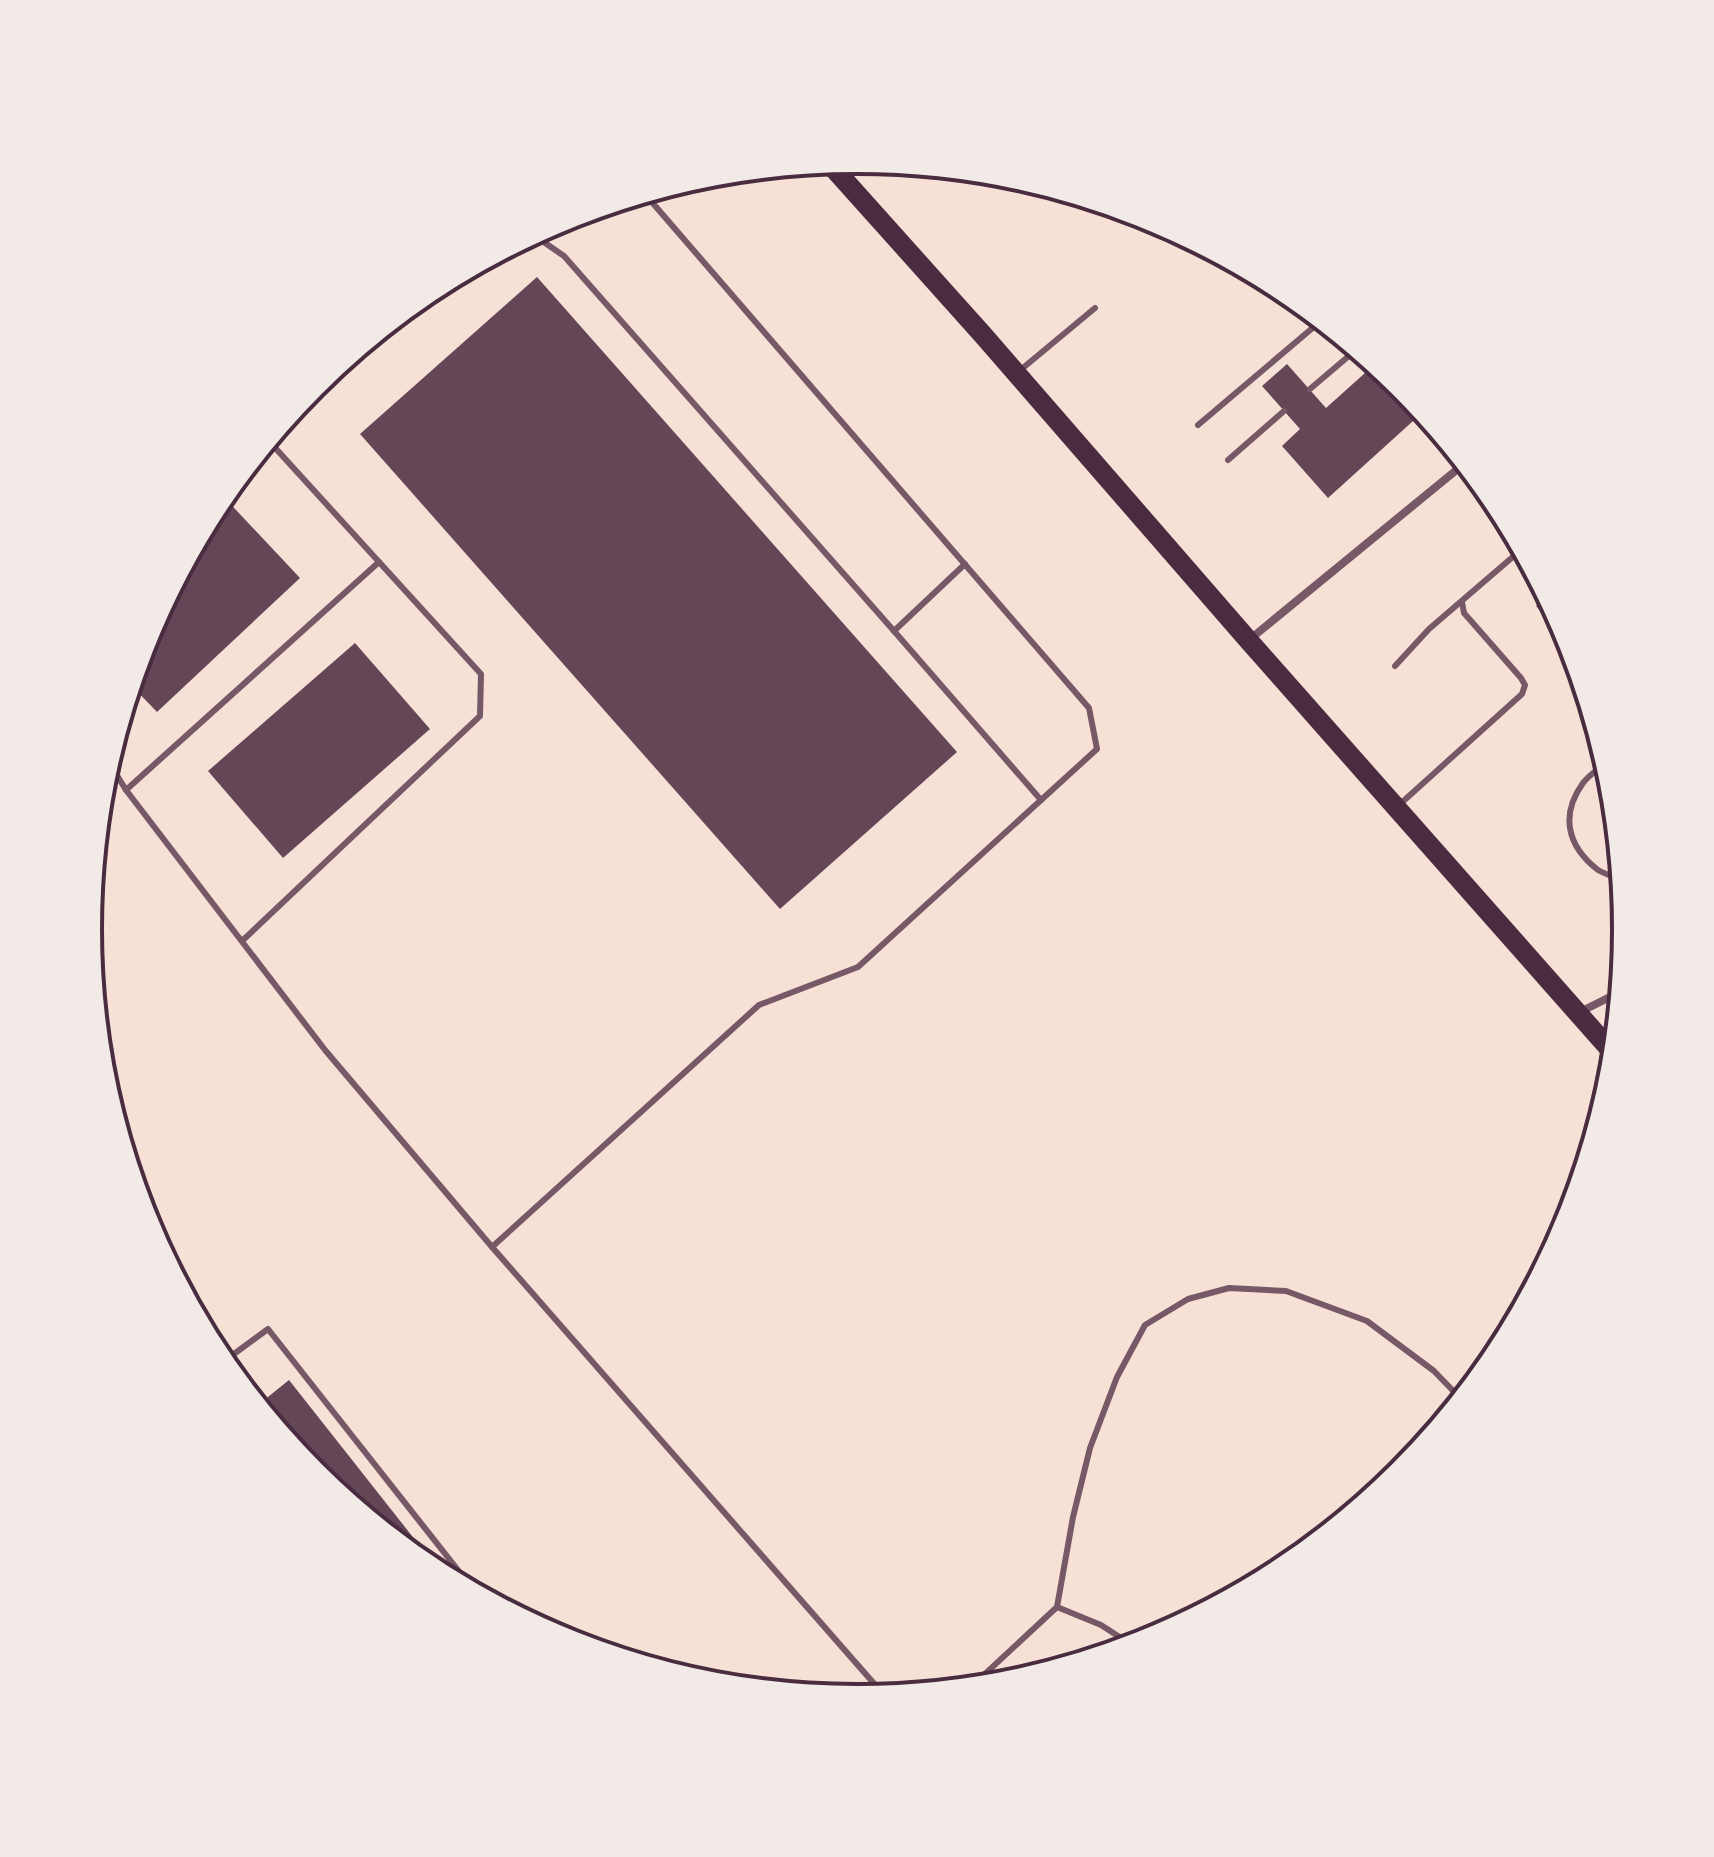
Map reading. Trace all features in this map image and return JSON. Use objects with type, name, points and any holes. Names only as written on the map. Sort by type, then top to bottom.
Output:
[{"type":"main road","points":[[839,174],[1603,1042]]},
{"type":"street","points":[[1249,641],[1457,470]]},
{"type":"street","points":[[1578,1013],[1608,998]]},
{"type":"lane","points":[[492,1247],[759,1005],[858,967],[1097,749],[1089,708],[652,202]]},
{"type":"lane","points":[[543,242],[564,256],[1041,800]]},
{"type":"lane","points":[[1016,374],[1095,308]]},
{"type":"lane","points":[[1198,425],[1313,327]]},
{"type":"lane","points":[[1310,389],[1349,356]]},
{"type":"lane","points":[[1228,460],[1284,411]]},
{"type":"lane","points":[[242,941],[480,716],[481,674],[275,448]]},
{"type":"lane","points":[[1395,666],[1429,629],[1514,556]]},
{"type":"lane","points":[[126,790],[379,562]]},
{"type":"lane","points":[[894,631],[965,564]]},
{"type":"lane","points":[[1397,808],[1522,694],[1525,685],[1464,613],[1462,602]]},
{"type":"lane","points":[[1595,772],[1571,803],[1568,822],[1575,846],[1599,871],[1610,875]]},
{"type":"lane","points":[[118,777],[325,1050],[492,1247],[874,1683]]},
{"type":"lane","points":[[987,1672],[1057,1607],[1073,1517],[1090,1448],[1117,1377],[1145,1325],[1188,1299],[1229,1288],[1286,1291],[1367,1321],[1434,1371],[1454,1390]]},
{"type":"lane","points":[[234,1354],[268,1329],[456,1567]]},
{"type":"lane","points":[[1057,1607],[1101,1625],[1118,1636]]},
{"type":"building","points":[[537,277],[957,752],[780,909],[360,434]]},
{"type":"building","points":[[1287,364],[1326,408],[1366,372],[1414,420],[1328,498],[1282,446],[1300,429],[1262,386]]},
{"type":"building","points":[[232,505],[300,578],[157,712],[140,694],[142,686],[180,595]]},
{"type":"building","points":[[355,643],[430,729],[283,858],[208,771]]},
{"type":"building","points":[[289,1380],[415,1540],[359,1496],[323,1462],[266,1398]]}]
